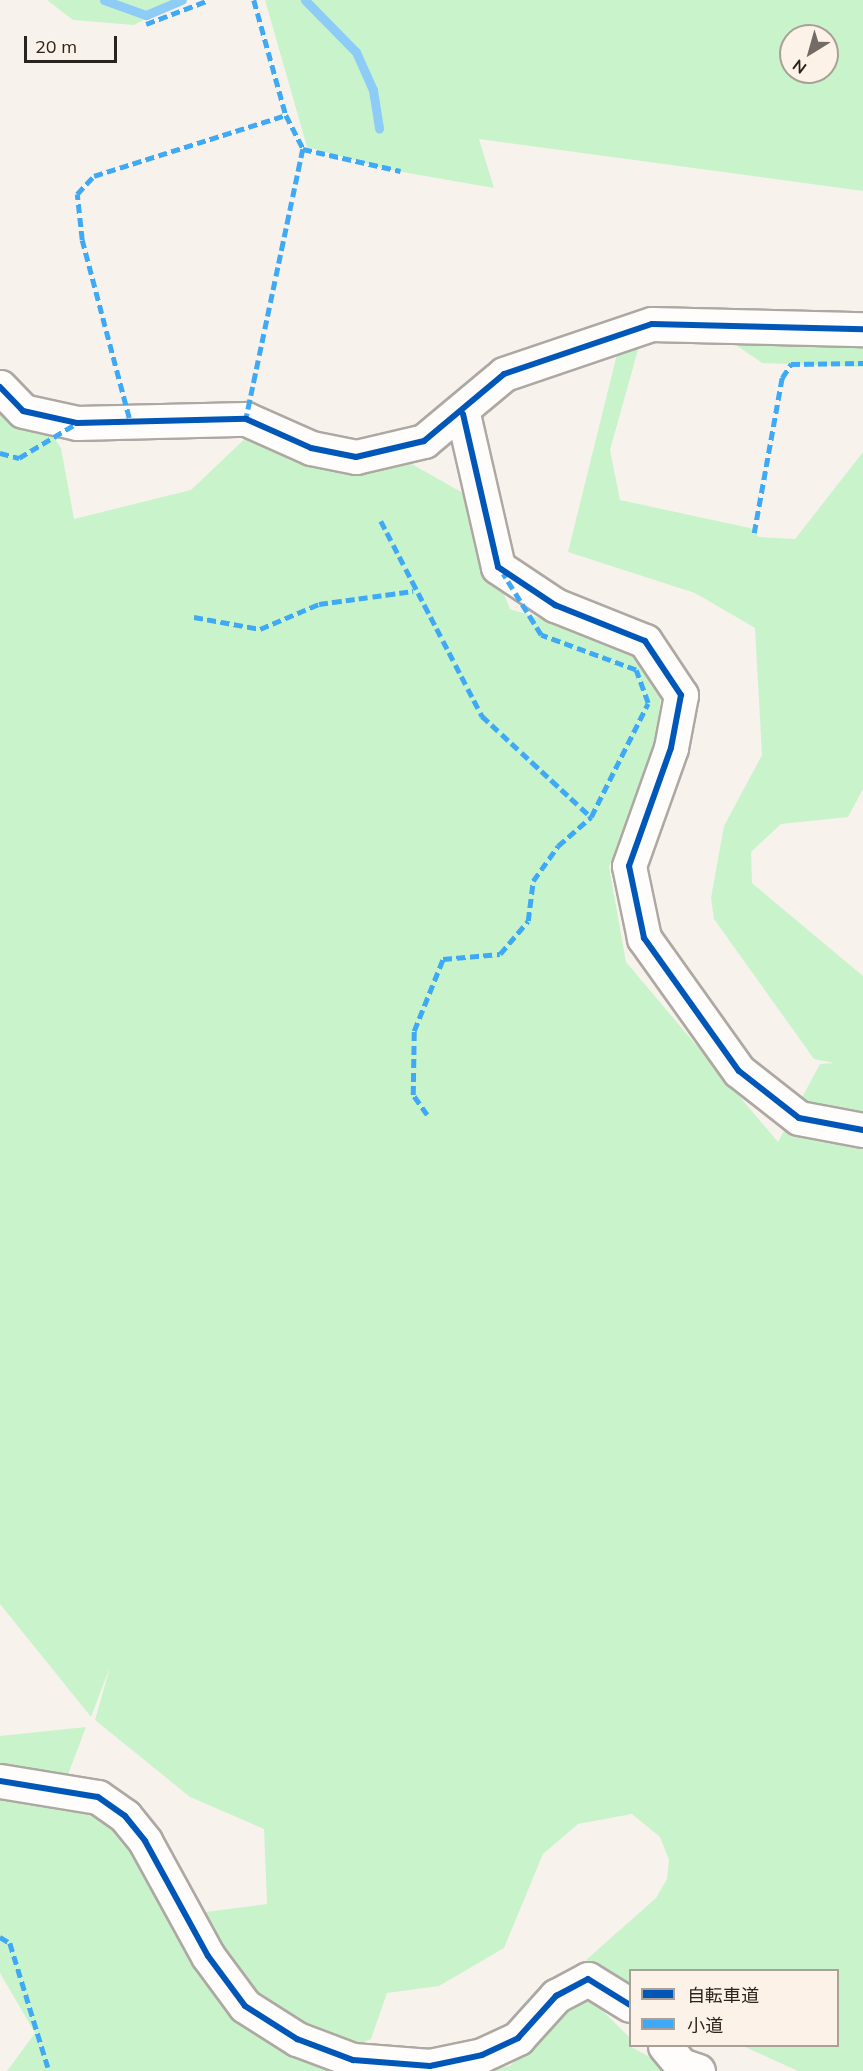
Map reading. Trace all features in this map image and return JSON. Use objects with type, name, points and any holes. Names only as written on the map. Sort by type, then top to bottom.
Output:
[{"type":"street","points":[[0,387],[23,411],[77,423],[246,420],[311,448],[356,457],[424,441],[463,414],[504,374],[652,324],[863,329]]},
{"type":"street","points":[[463,414],[498,567],[555,604],[645,641],[681,695],[671,748],[629,866],[644,938],[738,1071],[799,1118],[863,1130]]},
{"type":"street","points":[[0,1781],[98,1797],[125,1816],[145,1840],[208,1956],[245,2006],[297,2039],[353,2060],[430,2066],[482,2055],[518,2038],[556,1996],[588,1979],[629,2004]]},
{"type":"street","points":[[666,2047],[681,2065],[698,2071]]},
{"type":"green space","points":[[47,0],[184,0],[134,25],[73,20]]},
{"type":"green space","points":[[265,0],[863,0],[863,191],[479,139],[494,188],[385,169],[307,147]]},
{"type":"green space","points":[[713,329],[863,345],[863,367],[762,363]]},
{"type":"green space","points":[[641,339],[610,450],[620,500],[750,528],[759,537],[795,539],[863,452],[863,789],[848,817],[781,824],[751,852],[752,883],[863,976],[863,2071],[798,2071],[745,2047],[839,2047],[839,1969],[629,1969],[629,1994],[586,1960],[656,1898],[667,1879],[669,1860],[660,1837],[632,1814],[578,1824],[543,1854],[504,1948],[439,1986],[387,1993],[371,2039],[351,2047],[238,1989],[198,1913],[267,1904],[264,1829],[190,1797],[95,1720],[110,1667],[91,1717],[0,1604],[0,388],[40,415],[61,448],[74,519],[191,490],[253,431],[285,456],[357,474],[410,463],[463,493],[510,609],[638,649],[662,685],[657,734],[609,867],[626,962],[778,1142],[820,1064],[834,1063],[814,1059],[714,919],[711,898],[724,826],[762,755],[755,628],[695,593],[568,552],[619,346]]},
{"type":"green space","points":[[86,1727],[61,1793],[99,1811],[134,1841],[223,2006],[326,2066],[352,2071],[7,2071],[35,2033],[0,1973],[0,1736]]},
{"type":"green space","points":[[587,1995],[629,2037],[629,2047],[674,2071],[477,2071],[510,2066],[565,2003]]},
{"type":"waterway","points":[[104,0],[146,15],[182,0]]},
{"type":"waterway","points":[[305,0],[356,52],[373,90],[379,129]]},
{"type":"marked path","points":[[146,24],[209,0]]},
{"type":"marked path","points":[[254,0],[286,115]]},
{"type":"marked path","points":[[129,418],[82,240],[77,194],[94,176],[286,115],[303,149],[246,419]]},
{"type":"marked path","points":[[303,149],[401,171]]},
{"type":"marked path","points":[[754,533],[782,378],[791,364],[863,363]]},
{"type":"marked path","points":[[0,453],[19,458],[77,423]]},
{"type":"marked path","points":[[381,521],[482,716],[591,817]]},
{"type":"marked path","points":[[427,1115],[413,1095],[414,1031],[443,959],[500,954],[528,921],[533,881],[558,846],[591,817],[648,703],[636,670],[541,635],[503,574]]},
{"type":"marked path","points":[[194,617],[260,629],[319,604],[413,591]]},
{"type":"marked path","points":[[0,1937],[10,1943],[48,2067]]},
{"type":"cycle path","points":[[0,387],[23,411],[77,423],[246,419],[311,448],[356,457],[424,441],[504,374],[652,324],[863,329]]},
{"type":"cycle path","points":[[463,414],[498,567],[555,605],[645,641],[681,695],[671,748],[629,866],[644,938],[739,1071],[799,1118],[863,1130]]},
{"type":"cycle path","points":[[0,1781],[98,1797],[125,1816],[145,1841],[208,1956],[245,2006],[297,2039],[353,2060],[430,2066],[482,2055],[518,2038],[556,1996],[588,1979],[629,2004]]}]
